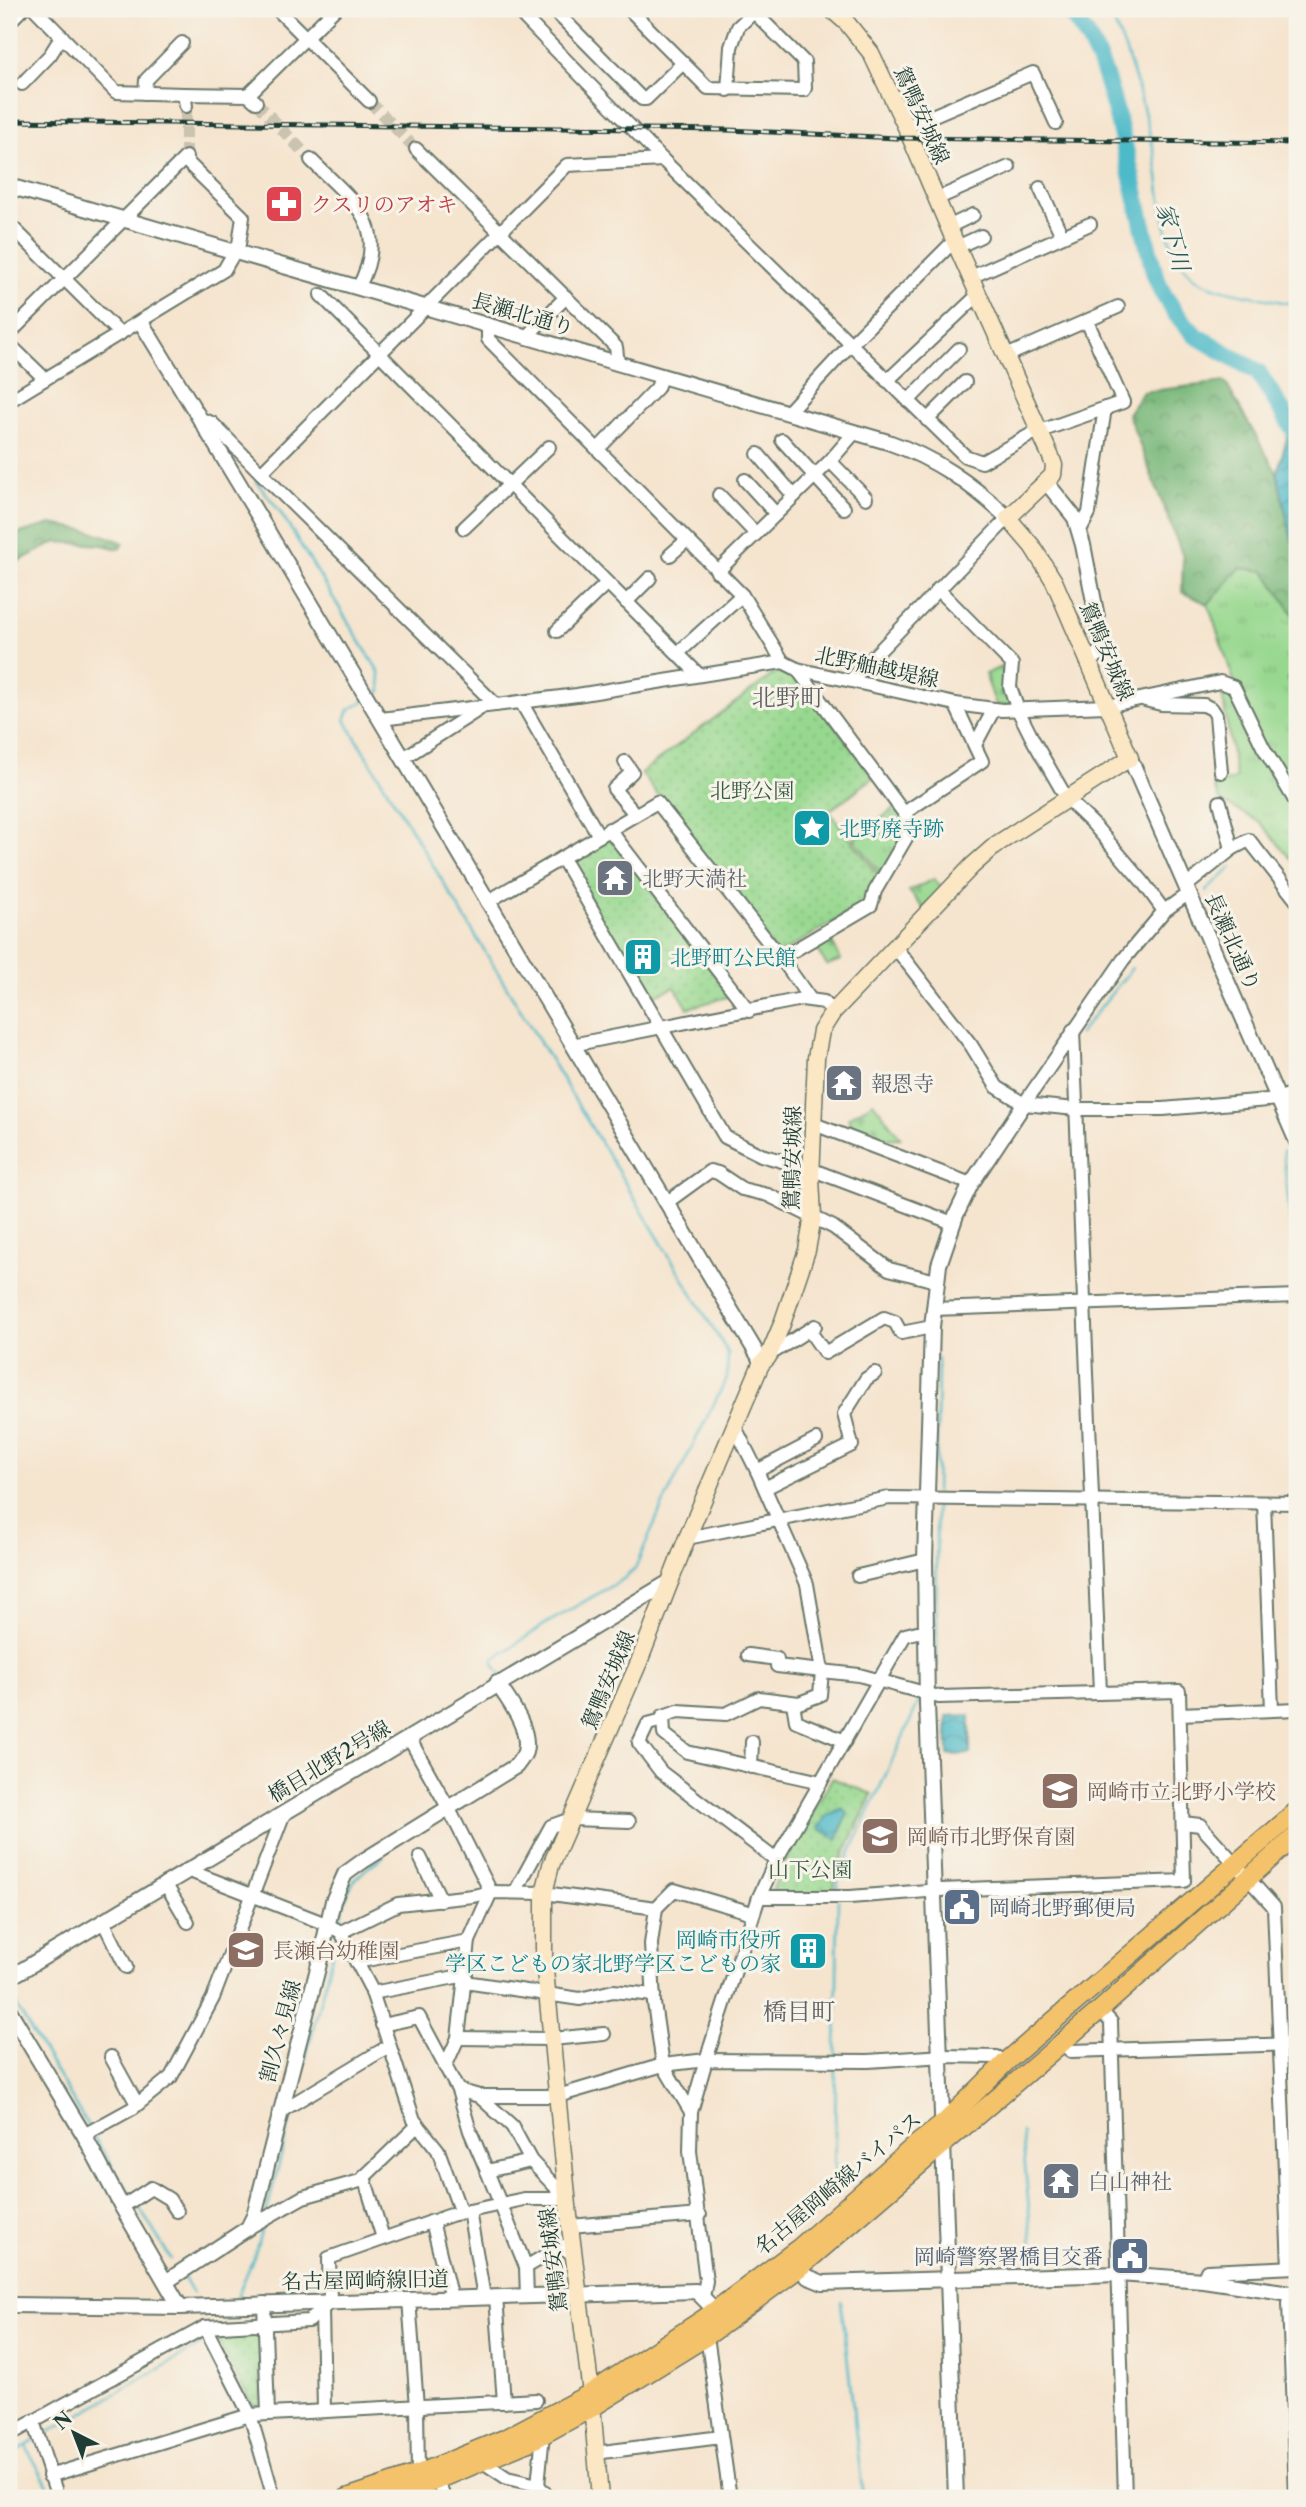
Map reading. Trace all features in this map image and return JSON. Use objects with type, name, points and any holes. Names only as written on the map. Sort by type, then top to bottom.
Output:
[{"type":"main road","name":"鴛鴨安城線","points":[[831,9],[848,16],[871,53],[906,127],[1054,465],[1053,475],[1047,483]]},
{"type":"main road","points":[[1008,517],[1047,483]]},
{"type":"main road","name":"鴛鴨安城線","points":[[600,2498],[547,1993],[544,1892],[551,1865],[639,1662],[687,1538],[765,1359],[807,1250],[813,1217],[811,1178],[816,1058],[821,1031],[834,1012],[996,844],[1129,758],[1054,581],[1032,545],[1008,517]]},
{"type":"main road","name":"名古屋岡崎線バイパス","points":[[347,2498],[418,2474],[591,2400],[707,2336],[799,2268],[1100,2010],[1242,1871],[1297,1811]]},
{"type":"main road","name":"名古屋岡崎線バイパス","points":[[394,2498],[441,2490],[483,2462],[543,2434],[591,2400],[709,2304],[799,2248],[943,2124],[1006,2063],[1242,1871],[1297,1835]]},
{"type":"street","points":[[9,22],[22,9]]},
{"type":"street","points":[[35,9],[116,92],[145,93],[185,100],[252,99],[335,9]]},
{"type":"street","points":[[276,9],[369,101]]},
{"type":"street","points":[[516,9],[663,160],[965,456],[982,462],[1032,434],[1124,402],[1087,321]]},
{"type":"street","points":[[553,9],[642,99],[646,99],[683,63]]},
{"type":"street","points":[[629,9],[708,88],[728,90],[799,91],[806,88],[804,62],[755,10],[738,27],[731,47],[728,90]]},
{"type":"street","points":[[22,84],[50,55],[62,36]]},
{"type":"street","points":[[145,93],[146,80],[182,43]]},
{"type":"street","points":[[906,127],[1033,74],[1056,123]]},
{"type":"street","points":[[416,149],[616,347],[618,364]]},
{"type":"street","points":[[9,334],[186,159],[243,217],[235,253],[224,270],[9,401]]},
{"type":"street","points":[[312,160],[357,206],[370,227],[372,244],[358,288]]},
{"type":"street","points":[[261,473],[567,165],[663,160]]},
{"type":"street","points":[[936,199],[1009,167]]},
{"type":"street","name":"長瀬北通り","points":[[9,186],[788,412],[916,452],[943,466],[1008,517]]},
{"type":"street","points":[[1040,188],[1062,236]]},
{"type":"street","points":[[788,412],[973,215]]},
{"type":"street","points":[[9,224],[120,334]]},
{"type":"street","points":[[971,277],[1090,224]]},
{"type":"street","points":[[953,238],[981,236]]},
{"type":"street","points":[[321,295],[699,675]]},
{"type":"street","points":[[887,381],[978,295]]},
{"type":"street","points":[[526,337],[566,297]]},
{"type":"street","points":[[1006,356],[1118,307]]},
{"type":"street","points":[[141,322],[405,757],[487,902],[759,1357],[765,1359],[812,1328],[825,1353],[884,1318],[895,1322],[901,1333],[932,1327]]},
{"type":"street","points":[[488,326],[488,339],[741,596],[783,662]]},
{"type":"street","points":[[9,344],[45,379]]},
{"type":"street","points":[[908,401],[959,349]]},
{"type":"street","points":[[598,449],[657,388],[661,377]]},
{"type":"street","points":[[927,420],[965,382]]},
{"type":"street","points":[[1079,532],[1089,513],[1105,408]]},
{"type":"street","points":[[200,419],[212,423],[496,705]]},
{"type":"street","points":[[717,572],[830,461],[855,432]]},
{"type":"street","points":[[782,440],[844,508]]},
{"type":"street","points":[[464,528],[549,447]]},
{"type":"street","points":[[758,454],[794,496]]},
{"type":"street","points":[[830,461],[866,498]]},
{"type":"street","points":[[745,481],[776,514]]},
{"type":"street","points":[[1047,483],[1075,518],[1079,532],[1103,648],[1088,662]]},
{"type":"street","points":[[719,495],[756,534]]},
{"type":"street","points":[[851,680],[1008,517]]},
{"type":"street","points":[[670,555],[686,541]]},
{"type":"street","points":[[626,602],[650,578]]},
{"type":"street","points":[[557,631],[607,583]]},
{"type":"street","points":[[938,589],[1012,664],[1010,687],[1018,710],[1067,799],[1093,824],[1164,911]]},
{"type":"street","points":[[677,653],[741,596]]},
{"type":"street","name":"北野舳越堤線","points":[[381,719],[521,702],[783,662],[797,669],[955,704],[994,709],[1107,706],[1220,682],[1234,687],[1263,747],[1297,804]]},
{"type":"street","points":[[781,958],[871,905],[876,891],[913,826],[797,669]]},
{"type":"street","points":[[1141,699],[1161,704],[1204,705],[1212,709],[1216,715],[1221,772]]},
{"type":"street","points":[[521,702],[604,833],[748,1011]]},
{"type":"street","points":[[904,813],[982,761],[955,704]]},
{"type":"street","points":[[405,757],[482,707]]},
{"type":"street","points":[[975,745],[994,709]]},
{"type":"street","name":"長瀬北通り","points":[[1129,758],[1297,1142]]},
{"type":"street","points":[[625,762],[632,772],[614,789],[635,814]]},
{"type":"street","points":[[487,902],[657,802],[781,958],[810,999]]},
{"type":"street","points":[[1220,802],[1232,849]]},
{"type":"street","points":[[956,2498],[925,1633],[932,1327],[936,1280],[953,1223],[971,1184],[1073,1030],[1123,960],[1164,911],[1232,849],[1249,840],[1297,901]]},
{"type":"street","points":[[562,858],[724,1137],[761,1155],[813,1171],[953,1223]]},
{"type":"street","points":[[895,947],[971,1045],[997,1087],[1007,1096],[1024,1104],[1076,1109],[1163,1109],[1279,1098],[1297,1091]]},
{"type":"street","points":[[572,1045],[810,999],[824,1002],[834,1012]]},
{"type":"street","points":[[1073,1030],[1100,1693]]},
{"type":"street","points":[[814,1124],[971,1184]]},
{"type":"street","points":[[666,1203],[710,1171],[742,1189],[768,1195],[833,1227],[889,1269],[936,1280]]},
{"type":"street","points":[[933,1309],[1297,1296]]},
{"type":"street","points":[[765,1488],[852,1445],[844,1414],[866,1379],[875,1373]]},
{"type":"street","points":[[735,1427],[807,1584],[821,1671],[820,1695],[799,1703],[759,1698],[726,1714],[678,1711],[663,1716],[664,1734],[687,1752],[821,1782]]},
{"type":"street","points":[[757,1471],[816,1440]]},
{"type":"street","points":[[687,1538],[889,1498],[1297,1503]]},
{"type":"street","points":[[1264,1503],[1272,1710]]},
{"type":"street","points":[[858,1576],[925,1560]]},
{"type":"street","name":"橋目北野2号線","points":[[9,1978],[670,1581]]},
{"type":"street","points":[[709,2304],[691,2151],[691,2112],[752,1913],[776,1860],[905,1635],[925,1633]]},
{"type":"street","points":[[748,1656],[776,1659],[777,1666],[859,1675],[879,1683],[939,1697],[1180,1691],[1184,1881],[850,1897],[759,1897]]},
{"type":"street","name":"割久々見線","points":[[248,2228],[282,2111],[333,1900],[345,1874],[516,1766],[525,1752],[525,1735],[514,1709],[497,1683]]},
{"type":"street","points":[[793,1703],[796,1721],[845,1741]]},
{"type":"street","points":[[1180,1714],[1297,1709]]},
{"type":"street","points":[[663,1720],[648,1724],[639,1744],[661,1772],[776,1860]]},
{"type":"street","points":[[409,1738],[450,1809],[491,1892],[470,1941],[458,2038],[445,2067]]},
{"type":"street","points":[[751,1767],[752,1742]]},
{"type":"street","points":[[84,2135],[137,2104],[171,2077],[213,1998],[284,1813]]},
{"type":"street","points":[[515,1892],[551,1826],[571,1819],[629,1821]]},
{"type":"street","points":[[1182,1823],[1200,1825],[1274,1907],[1293,2267],[1207,2271],[1203,2280]]},
{"type":"street","points":[[420,1857],[441,1900]]},
{"type":"street","points":[[187,1870],[341,1932],[372,1993],[414,2120],[438,2150],[465,2212],[490,2297],[504,2402]]},
{"type":"street","points":[[165,1883],[188,1922]]},
{"type":"street","points":[[691,2112],[663,2065],[654,1995],[652,1944],[656,1908],[674,1890],[752,1913]]},
{"type":"street","points":[[341,1932],[398,1904],[491,1892],[544,1892],[656,1908]]},
{"type":"street","points":[[103,1921],[126,1967]]},
{"type":"street","points":[[356,1962],[470,1941]]},
{"type":"street","points":[[372,1993],[466,1979],[580,1999],[612,1991],[654,1995]]},
{"type":"street","points":[[9,2010],[84,2135],[180,2307]]},
{"type":"street","points":[[1100,2010],[1111,2022],[1125,2498]]},
{"type":"street","points":[[382,2025],[419,2017],[457,2090],[470,2131],[526,2267],[527,2297]]},
{"type":"street","points":[[458,2038],[552,2039],[604,2034]]},
{"type":"street","points":[[1061,2043],[1071,2051],[1297,2044]]},
{"type":"street","points":[[282,2111],[389,2046]]},
{"type":"street","points":[[111,2057],[137,2104]]},
{"type":"street","points":[[457,2090],[479,2096],[558,2096],[663,2065],[706,2060],[868,2061],[997,2057],[1006,2063]]},
{"type":"street","points":[[479,2096],[512,2126],[531,2161],[567,2199]]},
{"type":"street","points":[[167,2281],[248,2228],[303,2197],[360,2181],[418,2124]]},
{"type":"street","points":[[487,2171],[531,2161]]},
{"type":"street","points":[[364,2177],[383,2238]]},
{"type":"street","points":[[122,2207],[151,2188],[177,2205]]},
{"type":"street","points":[[324,2411],[329,2258],[465,2212],[524,2199],[567,2199]]},
{"type":"street","points":[[570,2226],[700,2215]]},
{"type":"street","points":[[432,2221],[450,2299]]},
{"type":"street","points":[[526,2267],[562,2246],[573,2255]]},
{"type":"street","points":[[799,2268],[808,2277],[823,2283],[1119,2274],[1203,2280],[1293,2298],[1296,2498]]},
{"type":"street","name":"名古屋岡崎線旧道","points":[[9,2305],[326,2306],[409,2299],[696,2291],[709,2304]]},
{"type":"street","points":[[409,2299],[418,2407],[418,2474]]},
{"type":"street","points":[[264,2304],[268,2414]]},
{"type":"street","points":[[9,2435],[205,2328],[309,2321],[326,2306]]},
{"type":"street","points":[[205,2328],[250,2415],[274,2498]]},
{"type":"street","points":[[707,2336],[730,2498]]},
{"type":"street","points":[[49,2476],[250,2415],[536,2400]]},
{"type":"street","points":[[33,2421],[58,2498]]},
{"type":"street","points":[[538,2485],[543,2434]]},
{"type":"street","points":[[595,2453],[721,2437]]},
{"type":"street","points":[[483,2462],[507,2478],[538,2485],[549,2498]]},
{"type":"green space","points":[[1225,382],[1277,473],[1292,540],[1297,550],[1297,620],[1265,571],[1240,568],[1208,604],[1182,592],[1183,557],[1128,414],[1143,392]]},
{"type":"green space","points":[[51,524],[97,533],[124,543],[119,549],[103,545],[56,542],[9,566],[9,536]]},
{"type":"green space","points":[[1240,568],[1265,571],[1297,620],[1297,669],[1287,679],[1297,699],[1297,866],[1260,822],[1220,801],[1214,787],[1236,778],[1220,682],[1238,693],[1208,604]]},
{"type":"green space","name":"北野公園","points":[[787,667],[795,673],[874,777],[829,811],[879,876],[867,902],[778,955],[641,773],[779,670]]},
{"type":"green space","points":[[1001,667],[1020,706],[996,705],[985,674]]},
{"type":"green space","points":[[896,807],[910,825],[882,875],[854,839]]},
{"type":"green space","points":[[608,833],[731,996],[688,1008],[675,987],[648,998],[566,860]]},
{"type":"green space","points":[[934,879],[943,889],[924,909],[909,891]]},
{"type":"green space","points":[[828,935],[841,960],[827,965],[812,943]]},
{"type":"green space","points":[[873,1102],[901,1138],[878,1139],[857,1135],[848,1118]]},
{"type":"green space","name":"山下公園","points":[[832,1778],[872,1794],[835,1875],[834,1894],[769,1898],[783,1866]]},
{"type":"green space","points":[[260,2329],[261,2405],[253,2406],[212,2331]]},
{"type":"water","points":[[1297,403],[1297,550],[1292,540],[1277,473]]},
{"type":"water","points":[[970,1715],[970,1754],[948,1755],[947,1716]]},
{"type":"water","points":[[841,1808],[848,1813],[837,1839],[818,1828],[827,1816]]},
{"type":"waterway","name":"家下川","points":[[1066,9],[1090,41],[1106,78],[1154,272],[1162,292],[1176,314],[1195,335],[1258,372],[1297,435]]},
{"type":"waterway","points":[[1107,9],[1135,78],[1154,151],[1168,234],[1182,264],[1194,277],[1214,287],[1297,305]]},
{"type":"waterway","points":[[256,481],[279,510],[379,672],[381,691],[373,696]]},
{"type":"waterway","points":[[364,701],[349,710],[345,720],[728,1353],[727,1378],[662,1506],[635,1569],[625,1578],[547,1623],[494,1659],[493,1662],[501,1675]]},
{"type":"waterway","points":[[1206,891],[1232,867]]},
{"type":"waterway","points":[[1079,1034],[1132,968]]},
{"type":"waterway","points":[[1283,1151],[1297,1283]]},
{"type":"waterway","points":[[936,1495],[938,1358]]},
{"type":"waterway","points":[[933,1672],[937,1665],[936,1501]]},
{"type":"waterway","points":[[838,1892],[838,1880],[921,1697]]},
{"type":"waterway","points":[[339,1926],[352,1885],[363,1871],[384,1856]]},
{"type":"waterway","points":[[836,2057],[838,1900]]},
{"type":"waterway","points":[[296,2095],[337,1936]]},
{"type":"waterway","points":[[10,1995],[88,2126]]},
{"type":"waterway","points":[[834,2193],[836,2064]]},
{"type":"waterway","points":[[266,2214],[293,2109]]},
{"type":"waterway","points":[[1022,2132],[1034,2266]]},
{"type":"waterway","points":[[94,2137],[130,2194]]},
{"type":"waterway","points":[[138,2206],[171,2259]]},
{"type":"waterway","points":[[236,2300],[254,2256],[263,2224]]},
{"type":"waterway","points":[[183,2276],[193,2293]]},
{"type":"waterway","points":[[841,2301],[863,2498]]},
{"type":"waterway","points":[[225,2321],[233,2309]]},
{"type":"waterway","points":[[42,2436],[206,2342]]},
{"type":"waterway","points":[[9,2455],[34,2441]]},
{"type":"waterway","points":[[26,2446],[48,2486]]},
{"type":"tunnel","points":[[369,101],[416,149]]},
{"type":"tunnel","points":[[256,102],[311,160]]},
{"type":"tunnel","points":[[186,106],[186,157]]},
{"type":"railway","points":[[9,121],[727,130],[897,138],[1297,143]]},
{"type":"place","name":"クスリのアオキ","points":[[284,204]]},
{"type":"place","name":"北野廃寺跡","points":[[812,828]]},
{"type":"place","name":"北野天満社","points":[[615,878]]},
{"type":"place","name":"北野町公民館","points":[[643,957]]},
{"type":"place","name":"報恩寺","points":[[844,1083]]},
{"type":"place","name":"岡崎市立北野小学校","points":[[1060,1791]]},
{"type":"place","name":"岡崎市北野保育園","points":[[880,1836]]},
{"type":"place","name":"岡崎北野郵便局","points":[[962,1907]]},
{"type":"place","name":"長瀬台幼稚園","points":[[246,1950]]},
{"type":"place","name":"岡崎市役所 学区こどもの家北野学区こどもの家","points":[[808,1951]]},
{"type":"place","name":"白山神社","points":[[1061,2181]]},
{"type":"place","name":"岡崎警察署橋目交番","points":[[1130,2256]]},
{"type":"district","name":"北野町","points":[[788,697]]},
{"type":"district","name":"橋目町","points":[[799,2011]]}]
